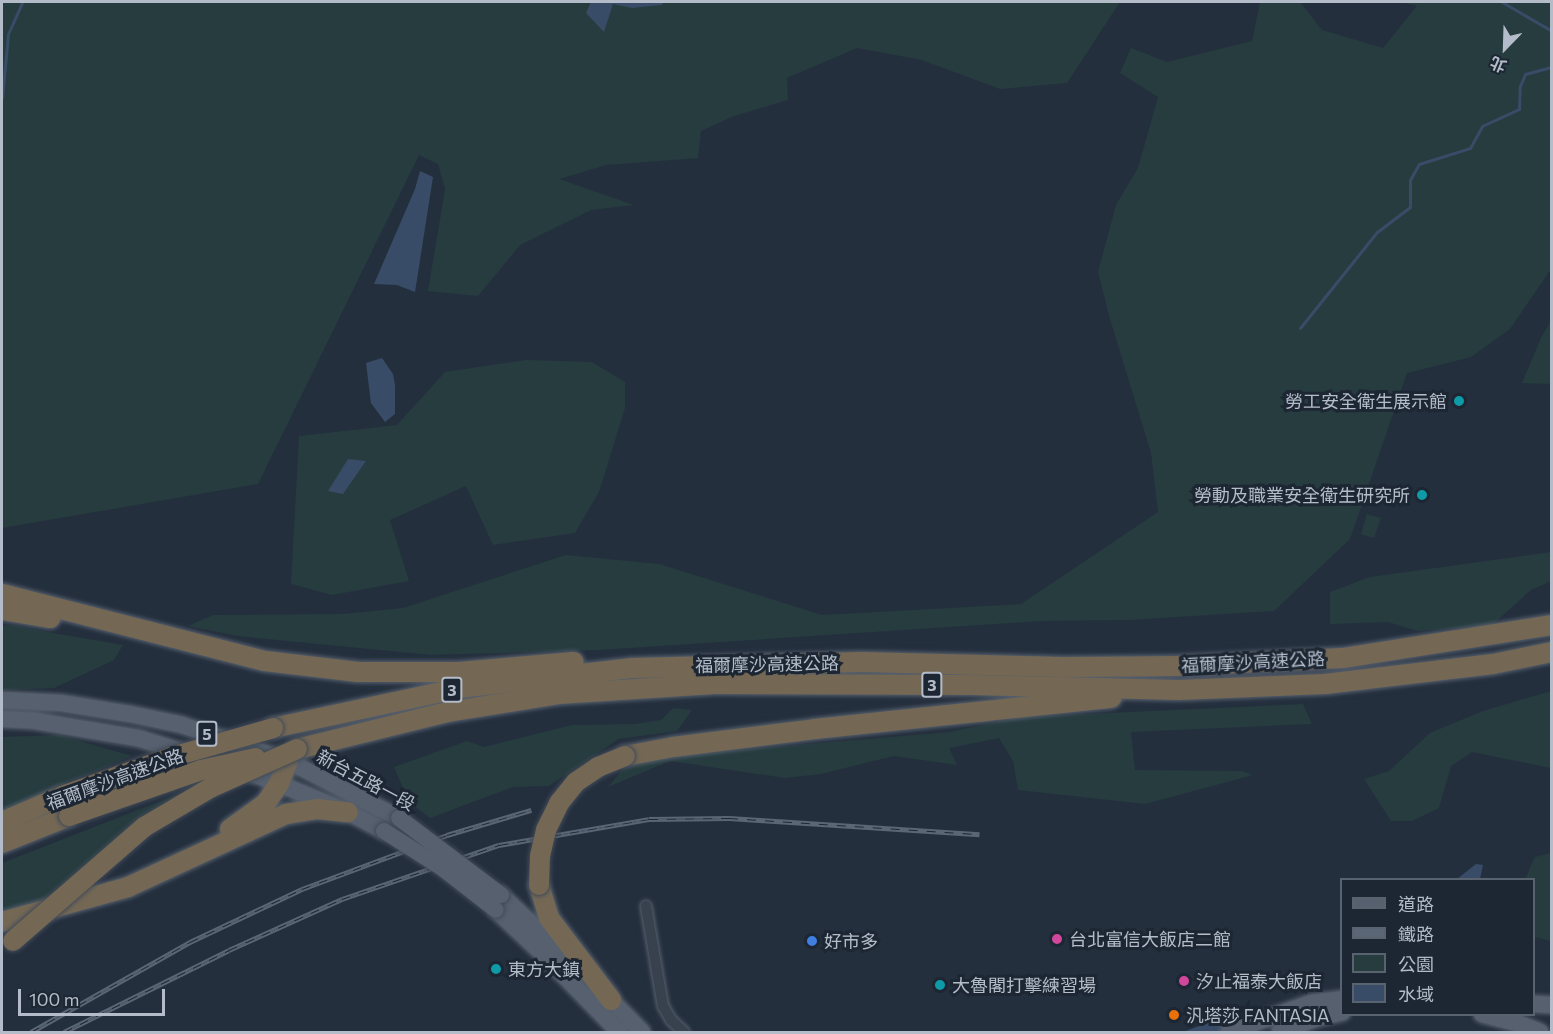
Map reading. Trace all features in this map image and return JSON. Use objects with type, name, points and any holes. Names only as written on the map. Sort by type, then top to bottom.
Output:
[{"type":"highway","points":[[2,594],[265,661],[358,672],[459,672],[577,662],[633,668]]},
{"type":"highway","points":[[2,610],[114,630],[198,650],[223,651]]},
{"type":"highway","name":"福爾摩沙高速公路","points":[[2,822],[62,796],[175,756],[273,728],[459,688],[633,668],[862,662],[1063,667],[1177,666],[1343,658],[1551,625]]},
{"type":"highway","name":"福爾摩沙高速公路","points":[[2,843],[69,816],[201,770],[300,752],[448,712],[559,694],[714,684],[972,685],[1179,690],[1325,684],[1493,664],[1551,652]]},
{"type":"highway","points":[[611,1000],[549,918],[542,903],[539,885],[540,856],[546,830],[559,803],[576,782],[598,767],[625,756],[673,747],[815,729],[1179,690]]},
{"type":"highway","points":[[191,856],[266,803],[300,752]]},
{"type":"highway","points":[[7,945],[144,827],[212,787],[300,752]]},
{"type":"highway","points":[[2,922],[128,887],[286,814],[317,809],[348,812]]},
{"type":"main road","name":"新台五路一段","points":[[2,700],[61,703],[130,714],[300,752],[399,818],[611,1000],[642,1032]]},
{"type":"main road","name":"新台五路一段","points":[[2,719],[36,721],[138,738],[279,784],[348,812],[384,831],[499,902],[541,952],[619,1032]]},
{"type":"main road","points":[[1229,1032],[1311,1003],[1340,999]]},
{"type":"main road","points":[[1535,1004],[1551,1005]]},
{"type":"main road","points":[[1283,1031],[1340,1012]]},
{"type":"main road","points":[[1490,1016],[1540,1032]]},
{"type":"street","points":[[646,906],[663,1006],[671,1020],[684,1032]]},
{"type":"street","points":[[1279,1014],[1283,1031]]},
{"type":"green space","points":[[2,2],[1120,2],[1067,83],[1000,89],[922,60],[857,48],[787,78],[788,100],[734,116],[701,131],[698,158],[606,165],[559,179],[634,205],[591,210],[520,245],[478,296],[428,291],[445,189],[438,164],[419,155],[258,484],[2,528]]},
{"type":"green space","points":[[1260,2],[1300,2],[1322,30],[1383,48],[1417,6],[1401,2],[1552,2],[1551,269],[1510,329],[1471,357],[1407,373],[1350,539],[1274,611],[1129,620],[1041,621],[598,650],[431,655],[237,636],[188,626],[213,615],[343,614],[403,608],[566,555],[659,564],[822,615],[1021,604],[1158,512],[1151,453],[1098,272],[1116,205],[1138,168],[1158,97],[1120,73],[1131,48],[1167,62],[1252,41]]},
{"type":"green space","points":[[1551,320],[1551,384],[1522,383],[1541,338]]},
{"type":"green space","points":[[526,360],[592,362],[625,382],[625,408],[599,492],[575,533],[493,545],[466,486],[390,520],[409,581],[332,595],[291,584],[299,436],[397,425],[445,372]]},
{"type":"green space","points":[[1367,514],[1381,518],[1374,538],[1361,534]]},
{"type":"green space","points":[[1551,552],[1551,581],[1531,590],[1491,626],[1417,631],[1388,622],[1330,624],[1330,592],[1370,577]]},
{"type":"green space","points":[[12,625],[123,645],[114,660],[54,688],[2,690],[2,626]]},
{"type":"green space","points":[[1551,691],[1551,768],[1472,752],[1451,766],[1439,808],[1412,821],[1391,821],[1364,779],[1389,771],[1430,733],[1483,711]]},
{"type":"green space","points":[[1303,704],[1312,724],[1131,732],[1135,770],[1242,771],[1253,775],[1145,804],[1018,790],[1013,761],[999,738],[949,748],[957,765],[894,756],[821,774],[785,778],[670,761],[608,787],[623,769],[658,757],[949,732],[1022,717]]},
{"type":"green space","points":[[673,708],[692,710],[677,731],[619,739],[549,786],[513,787],[430,818],[409,802],[394,767],[467,741],[484,747],[572,725],[635,724],[661,720]]},
{"type":"green space","points":[[59,735],[132,756],[2,810],[2,737]]},
{"type":"green space","points":[[189,790],[141,818],[74,876],[51,901],[2,911],[2,863]]},
{"type":"green space","points":[[1552,853],[1551,941],[1535,937],[1535,878],[1525,878],[1535,857]]},
{"type":"water","points":[[591,2],[665,2],[661,5],[632,8],[613,4],[604,32],[586,13]]},
{"type":"water","points":[[420,171],[433,177],[415,292],[397,285],[374,284],[415,189]]},
{"type":"water","points":[[382,358],[393,374],[395,385],[395,414],[385,422],[371,403],[366,363]]},
{"type":"water","points":[[348,459],[366,461],[343,494],[328,491]]},
{"type":"water","points":[[1476,864],[1483,865],[1480,878],[1458,878]]},
{"type":"water","points":[[1226,1016],[1230,1028],[1219,1032],[1183,1032]]},
{"type":"waterway","points":[[2,98],[8,34],[22,2]]},
{"type":"waterway","points":[[1502,2],[1552,31]]},
{"type":"waterway","points":[[1300,328],[1377,232],[1410,207],[1410,180],[1419,164],[1470,148],[1482,126],[1519,109],[1520,86],[1525,74],[1552,67]]},
{"type":"railway","points":[[31,1032],[190,942],[302,889],[447,835],[531,810]]},
{"type":"railway","points":[[64,1032],[229,950],[342,899],[499,845],[649,819],[729,818],[979,834]]},
{"type":"place","name":"勞工安全衛生展示館","points":[[1459,401]]},
{"type":"place","name":"勞動及職業安全衛生研究所","points":[[1422,495]]},
{"type":"place","name":"台北富信大飯店二館","points":[[1057,939]]},
{"type":"place","name":"好市多","points":[[812,941]]},
{"type":"place","name":"東方大鎮","points":[[496,969]]},
{"type":"place","name":"汐止福泰大飯店","points":[[1184,981]]},
{"type":"place","name":"大魯閣打擊練習場","points":[[940,985]]},
{"type":"place","name":"汎塔莎 FANTASIA","points":[[1174,1015]]}]
